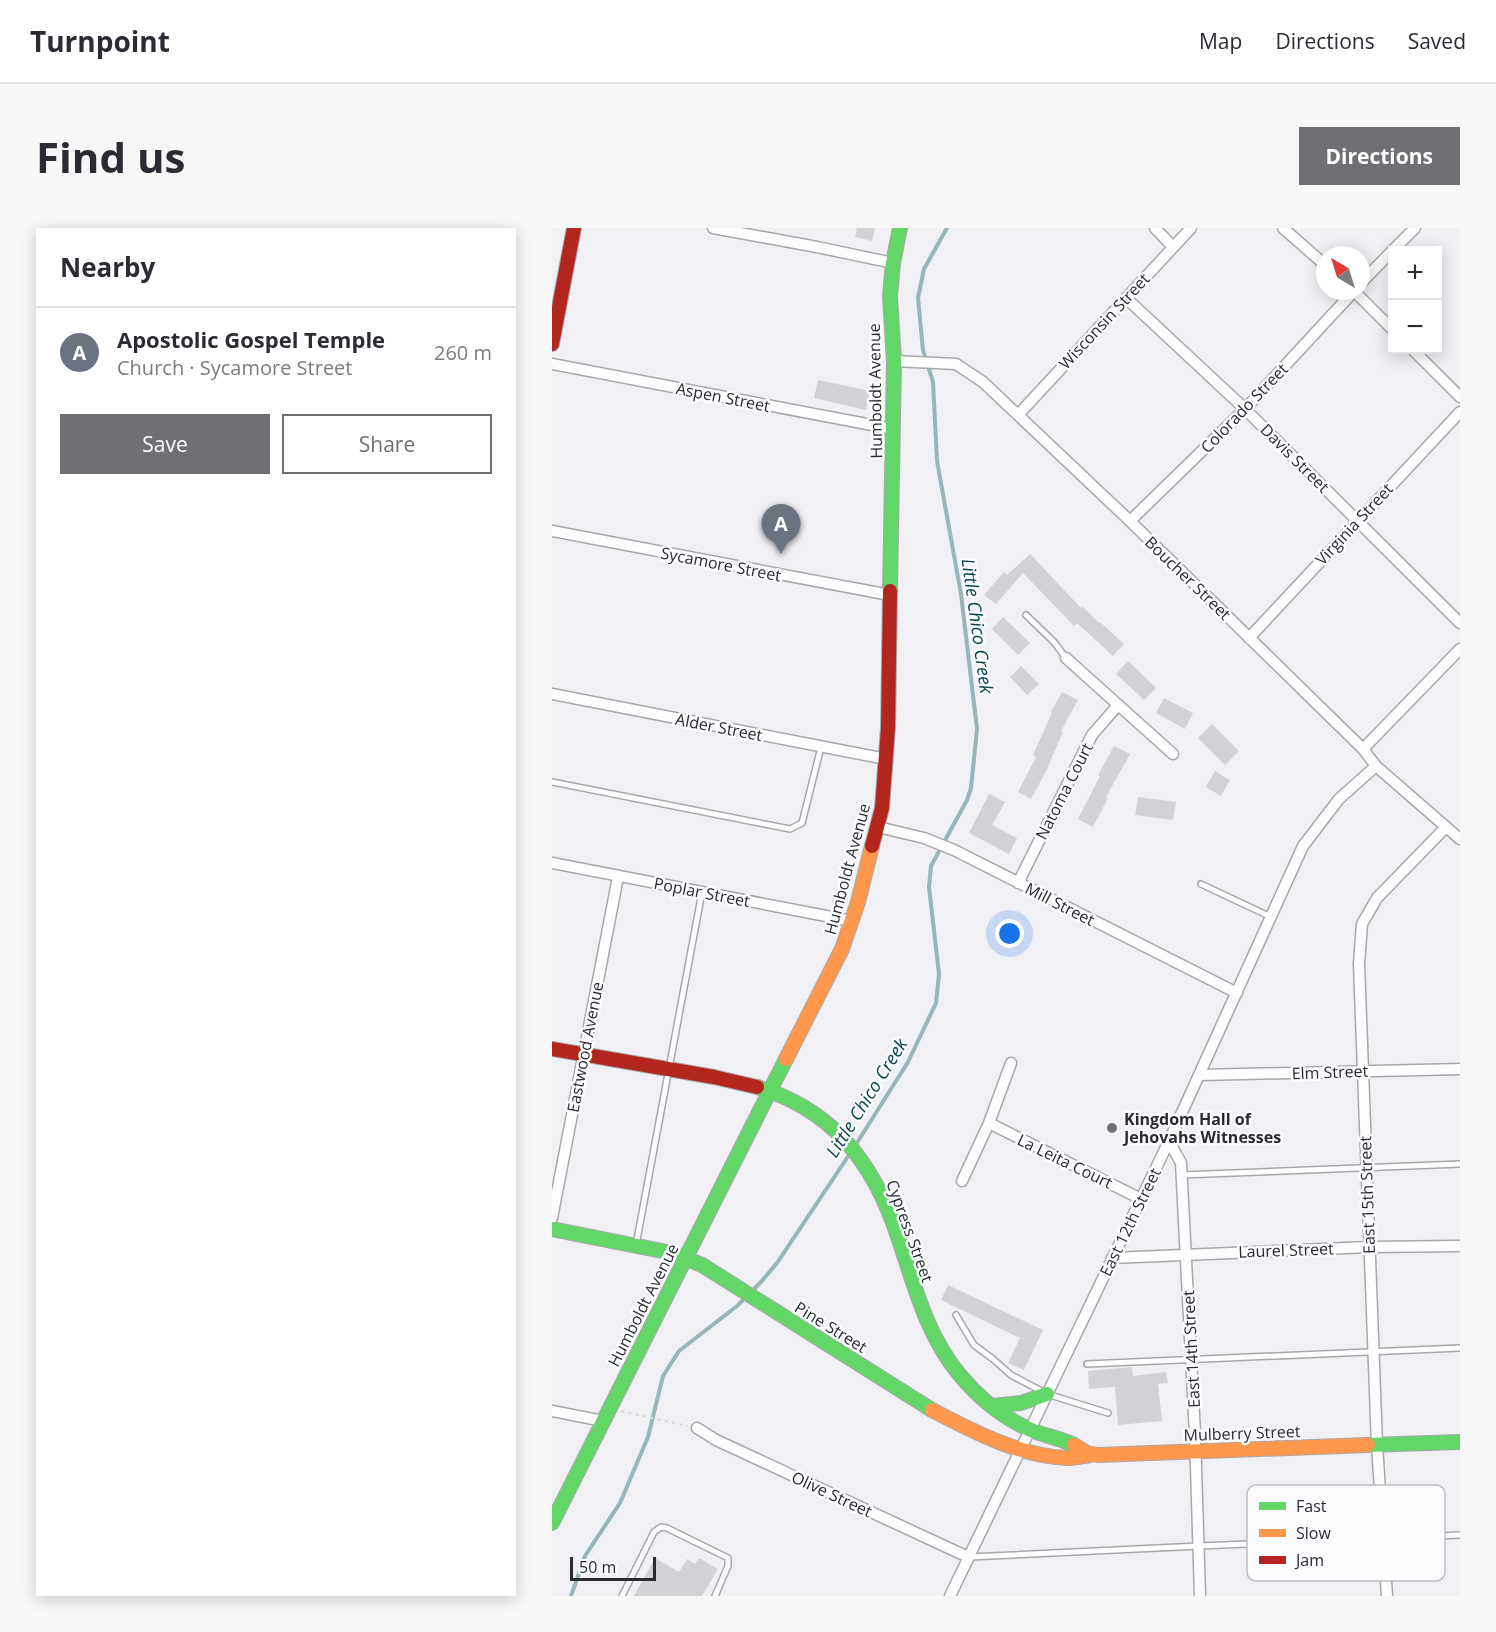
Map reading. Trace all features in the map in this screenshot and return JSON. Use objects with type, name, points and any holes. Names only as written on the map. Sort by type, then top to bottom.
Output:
[{"type":"street","points":[[552,344],[574,228]]},
{"type":"street","points":[[713,228],[740,230],[893,263]]},
{"type":"street","name":"Humboldt Avenue","points":[[552,1523],[842,949],[878,826],[882,808],[888,728],[894,361],[890,296],[893,263],[900,228]]},
{"type":"street","points":[[1155,228],[1173,247]]},
{"type":"street","name":"Wisconsin Street","points":[[1018,415],[1191,228]]},
{"type":"street","points":[[1283,228],[1316,257]]},
{"type":"street","points":[[1398,246],[1415,228]]},
{"type":"street","points":[[1370,274],[1388,256]]},
{"type":"street","name":"Davis Street","points":[[1126,298],[1245,409],[1460,623]]},
{"type":"street","name":"Colorado Street","points":[[1130,521],[1245,409],[1346,300]]},
{"type":"street","points":[[1363,300],[1388,325]]},
{"type":"street","points":[[1417,354],[1460,397]]},
{"type":"street","name":"Boucher Street","points":[[894,361],[956,364],[983,382],[1130,521],[1363,749],[1376,766],[1460,839]]},
{"type":"street","name":"Aspen Street","points":[[552,364],[893,429]]},
{"type":"street","name":"Virginia Street","points":[[1249,638],[1460,412]]},
{"type":"street","name":"Sycamore Street","points":[[552,531],[890,595]]},
{"type":"street","points":[[1363,749],[1460,649]]},
{"type":"street","points":[[1066,658],[1173,754]]},
{"type":"street","name":"Alder Street","points":[[552,694],[886,759]]},
{"type":"street","name":"Natoma Court","points":[[1018,883],[1092,735],[1118,705]]},
{"type":"street","name":"East 12th Street","points":[[950,1596],[1169,1141],[1303,846],[1339,799],[1376,766]]},
{"type":"street","name":"Mill Street","points":[[878,826],[924,838],[954,850],[1236,993]]},
{"type":"street","name":"East 15th Street","points":[[1380,1485],[1359,964],[1362,924],[1377,898],[1446,827]]},
{"type":"street","name":"Poplar Street","points":[[552,863],[852,921]]},
{"type":"street","name":"Eastwood Avenue","points":[[552,1218],[618,877]]},
{"type":"street","name":"Cypress Street","points":[[552,1049],[746,1083],[794,1101],[818,1116],[852,1148],[866,1165],[878,1186],[887,1206],[917,1299],[940,1349],[971,1387],[993,1406],[1030,1430]]},
{"type":"street","points":[[962,1181],[988,1124],[1011,1063]]},
{"type":"street","name":"Elm Street","points":[[1200,1075],[1460,1069]]},
{"type":"street","name":"La Leita Court","points":[[988,1124],[1141,1199]]},
{"type":"street","name":"East 14th Street","points":[[1169,1141],[1181,1163],[1182,1175],[1196,1451],[1200,1596]]},
{"type":"street","name":"Pine Street","points":[[552,1229],[672,1252],[686,1257],[732,1283],[923,1405],[963,1426],[1020,1449],[1068,1458],[1090,1455]]},
{"type":"street","name":"Laurel Street","points":[[1112,1258],[1369,1247],[1460,1246]]},
{"type":"street","points":[[993,1406],[1006,1407],[1047,1394]]},
{"type":"street","points":[[552,1411],[606,1415]]},
{"type":"street","name":"Olive Street","points":[[697,1428],[716,1440],[968,1557]]},
{"type":"street","name":"Mulberry Street","points":[[1030,1430],[1074,1445],[1090,1455],[1124,1456],[1196,1451],[1460,1442]]},
{"type":"street","name":"East 15th Street","points":[[1386,1581],[1387,1596]]},
{"type":"lane","points":[[1026,615],[1054,642],[1066,658]]},
{"type":"lane","points":[[552,782],[790,829],[802,823],[821,747]]},
{"type":"lane","points":[[1201,884],[1271,916]]},
{"type":"lane","points":[[635,1245],[702,892]]},
{"type":"lane","points":[[1182,1175],[1460,1164]]},
{"type":"lane","points":[[956,1315],[974,1346],[1011,1375],[1047,1394],[1108,1413]]},
{"type":"lane","points":[[1087,1364],[1460,1348]]},
{"type":"lane","points":[[622,1596],[654,1532],[661,1527],[728,1558],[728,1566],[715,1596]]},
{"type":"lane","points":[[1445,1536],[1460,1535]]},
{"type":"lane","points":[[968,1557],[1247,1544]]},
{"type":"path","points":[[606,1415],[643,1416],[678,1424]]},
{"type":"building","points":[[857,228],[875,228],[872,241],[855,237]]},
{"type":"building","points":[[818,380],[870,391],[866,410],[814,398]]},
{"type":"building","points":[[1030,554],[1081,608],[1082,606],[1124,644],[1113,656],[1077,623],[1074,626],[1023,573],[996,604],[984,595],[1004,572],[1007,575]]},
{"type":"building","points":[[1003,617],[1030,643],[1018,655],[992,629]]},
{"type":"building","points":[[1128,661],[1156,688],[1144,700],[1116,674]]},
{"type":"building","points":[[1021,666],[1039,684],[1027,695],[1010,677]]},
{"type":"building","points":[[1062,692],[1078,700],[1061,731],[1063,732],[1046,771],[1031,799],[1018,792],[1036,757],[1033,755]]},
{"type":"building","points":[[1164,698],[1193,713],[1185,729],[1156,713]]},
{"type":"building","points":[[1212,724],[1239,751],[1225,765],[1198,738]]},
{"type":"building","points":[[1114,746],[1130,754],[1106,797],[1108,798],[1093,827],[1078,819]]},
{"type":"building","points":[[1215,771],[1230,780],[1221,796],[1206,787]]},
{"type":"building","points":[[989,794],[1005,802],[992,825],[1017,838],[1009,854],[969,833]]},
{"type":"building","points":[[1138,797],[1176,802],[1173,820],[1135,815]]},
{"type":"building","points":[[948,1285],[1043,1330],[1024,1370],[1008,1363],[1020,1338],[941,1300]]},
{"type":"building","points":[[1132,1367],[1133,1376],[1166,1372],[1168,1383],[1158,1384],[1162,1421],[1118,1425],[1115,1387],[1089,1389],[1088,1371]]},
{"type":"building","points":[[655,1558],[679,1572],[687,1559],[695,1564],[699,1558],[718,1569],[702,1596],[634,1596]]},
{"type":"waterway","name":"Little Chico Creek","points":[[855,1146],[908,1062],[936,1003],[939,974],[929,887],[931,866],[967,800],[971,788],[977,729],[961,594],[937,461],[933,382],[923,350],[918,298],[924,269],[947,228]]},
{"type":"waterway","name":"Little Chico Creek","points":[[571,1596],[585,1556],[620,1503],[648,1437],[663,1376],[679,1351],[737,1306],[777,1263],[851,1152]]},
{"type":"traffic: fast","points":[[890,591],[894,361],[890,296],[893,263],[900,228]]},
{"type":"traffic: fast","points":[[552,1523],[786,1059]]},
{"type":"traffic: fast","points":[[757,1087],[804,1107],[841,1136],[856,1154],[882,1196],[919,1300],[936,1338],[946,1357],[966,1383],[983,1399],[1011,1419],[1031,1430],[1074,1445]]},
{"type":"traffic: fast","points":[[552,1229],[672,1253],[702,1265],[932,1410]]},
{"type":"traffic: fast","points":[[993,1406],[1021,1403],[1047,1394]]},
{"type":"traffic: fast","points":[[1368,1445],[1460,1442]]},
{"type":"traffic: slow","points":[[786,1059],[842,949],[858,902],[872,846]]},
{"type":"traffic: slow","points":[[932,1410],[980,1434],[1015,1448],[1050,1457],[1067,1458],[1090,1455]]},
{"type":"traffic: slow","points":[[1074,1445],[1087,1453],[1098,1455],[1368,1445]]},
{"type":"traffic: jam","points":[[552,344],[574,228]]},
{"type":"traffic: jam","points":[[872,846],[882,808],[888,728],[890,591]]},
{"type":"traffic: jam","points":[[552,1049],[714,1077],[757,1087]]},
{"type":"place","name":"Apostolic Gospel Temple","points":[[781,554]]},
{"type":"place","name":"Kingdom Hall of Jehovahs Witnesses","points":[[1112,1128]]}]
